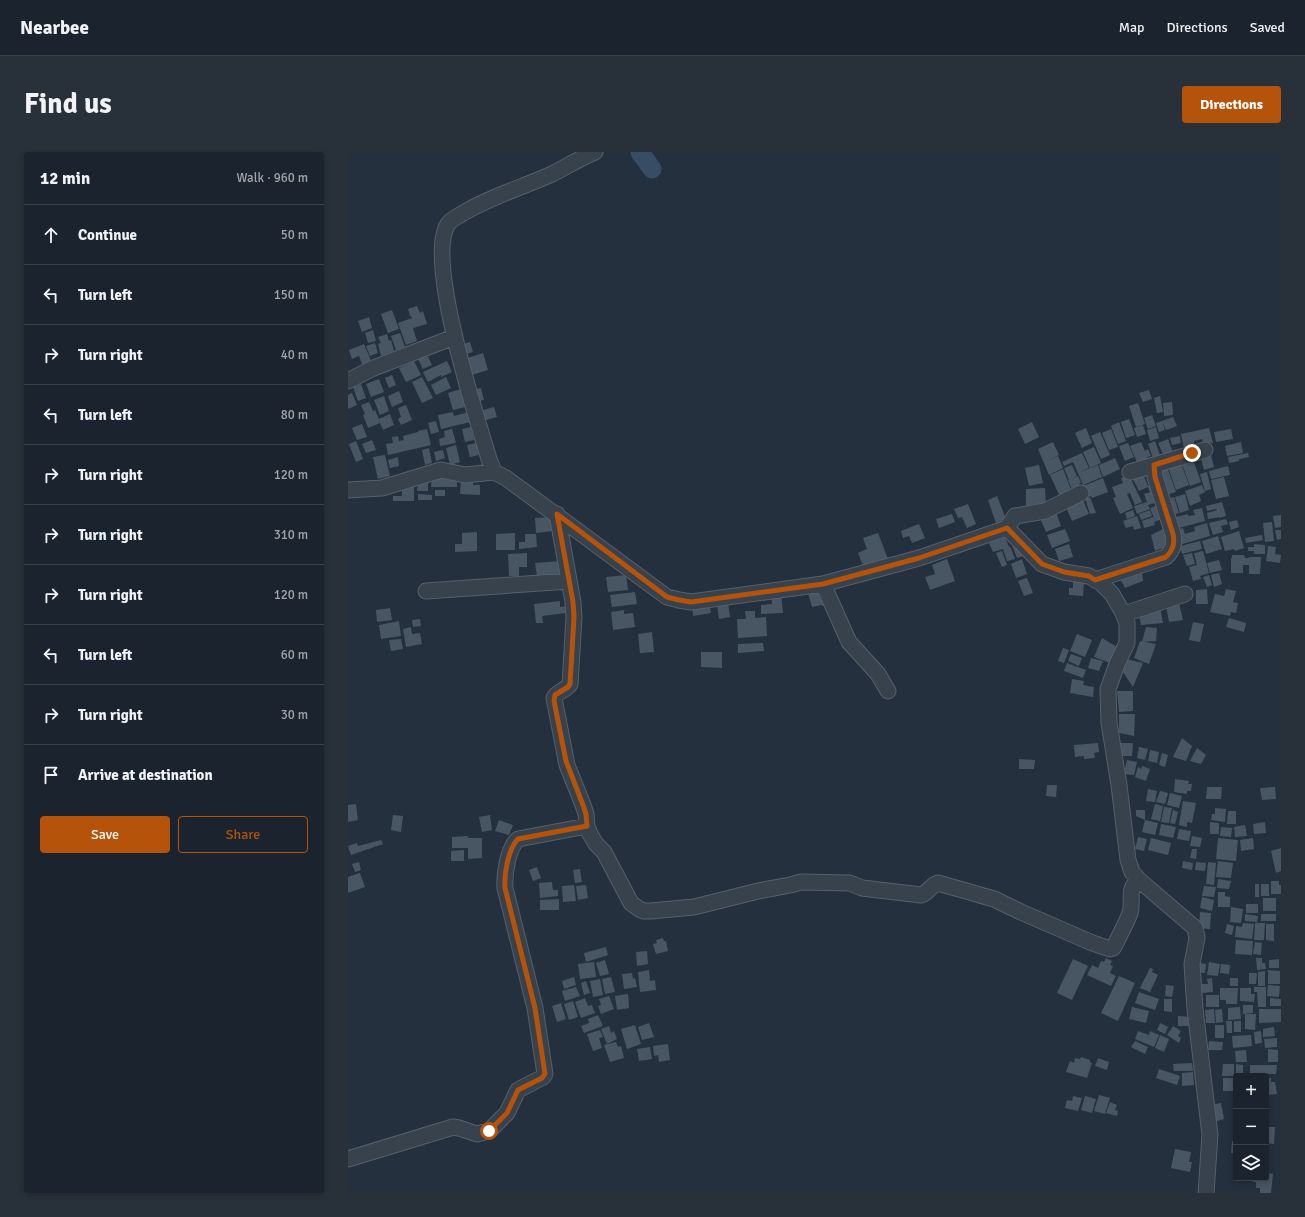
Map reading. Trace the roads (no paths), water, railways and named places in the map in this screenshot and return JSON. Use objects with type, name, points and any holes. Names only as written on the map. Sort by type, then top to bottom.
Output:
[{"type":"street","points":[[494,472],[454,337],[443,271],[442,245],[444,233],[449,222],[472,208],[551,174],[595,152]]},
{"type":"street","points":[[348,381],[371,369],[454,337]]},
{"type":"street","points":[[1130,472],[1205,450]]},
{"type":"street","points":[[1095,580],[1166,557],[1171,552],[1174,541],[1173,534],[1155,477],[1154,465]]},
{"type":"street","points":[[348,490],[382,488],[441,470],[464,475],[494,472],[506,478],[557,514],[667,597],[691,602],[823,584],[919,558],[1007,528],[1018,515],[1045,511],[1081,492]]},
{"type":"street","points":[[557,514],[573,602],[574,617],[571,682],[568,687],[555,695],[554,701],[566,761],[586,814],[587,826],[592,838],[604,852],[634,906],[644,911],[692,908],[758,891],[801,882],[850,883],[862,888],[921,895],[926,894],[933,885],[938,883],[994,899],[1090,942],[1110,949],[1115,945],[1130,912],[1132,889],[1134,884],[1139,880]]},
{"type":"street","points":[[1007,528],[1042,564],[1064,572],[1089,576],[1101,583],[1112,594],[1124,614],[1127,623],[1127,643],[1117,664],[1108,689],[1109,723],[1119,785],[1128,860],[1132,872],[1139,880],[1196,928],[1197,938],[1192,964],[1194,1009],[1210,1135],[1206,1193]]},
{"type":"street","points":[[426,591],[569,581]]},
{"type":"street","points":[[823,584],[849,642],[878,674],[888,691]]},
{"type":"street","points":[[1124,614],[1185,594]]},
{"type":"street","points":[[348,1159],[453,1127],[477,1134],[490,1130],[507,1113],[518,1090],[542,1078],[545,1074],[534,1004],[505,888],[505,871],[515,842],[518,839],[587,826]]},
{"type":"waterway","points":[[640,152],[652,169]]}]
